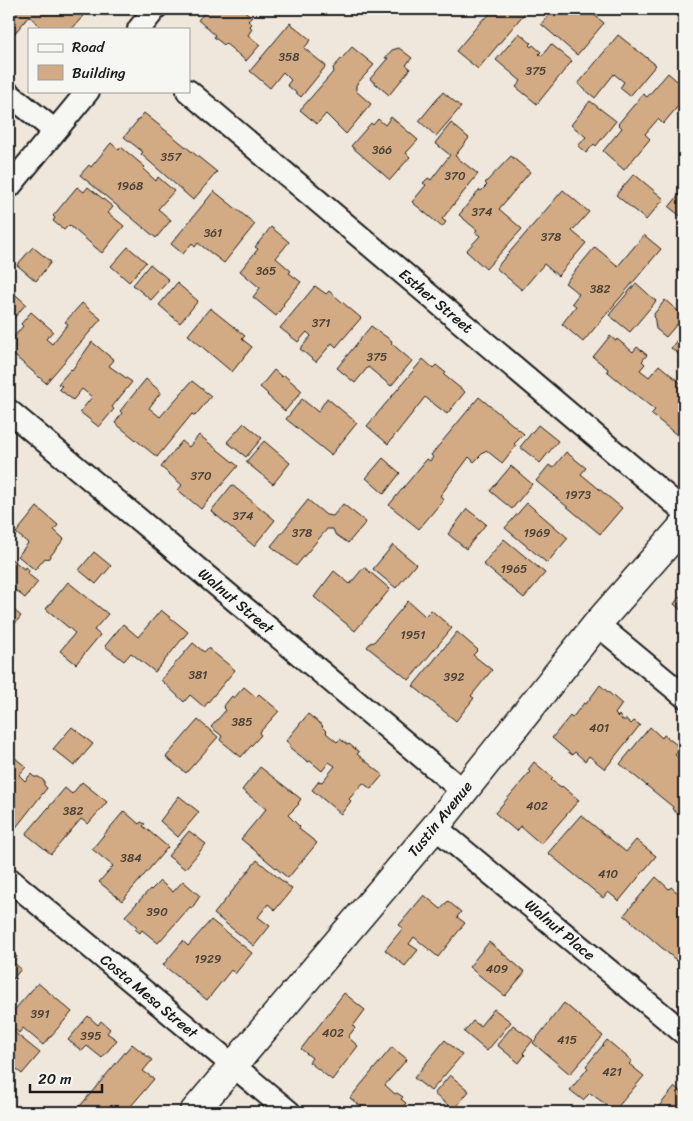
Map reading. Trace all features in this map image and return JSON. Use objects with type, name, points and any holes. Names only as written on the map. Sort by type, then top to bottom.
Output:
[{"type":"street","points":[[140,28],[155,9]]},
{"type":"street","points":[[9,187],[87,92]]},
{"type":"street","name":"Esther Street","points":[[189,92],[684,511]]},
{"type":"street","points":[[9,94],[55,132]]},
{"type":"street","name":"Walnut Street","points":[[9,411],[463,791]]},
{"type":"street","name":"Tustin Avenue","points":[[194,1112],[435,827],[597,624],[684,525]]},
{"type":"street","points":[[597,624],[684,696]]},
{"type":"street","name":"Walnut Place","points":[[435,827],[684,1032]]},
{"type":"street","name":"Costa Mesa Street","points":[[9,879],[290,1112]]},
{"type":"building","points":[[9,9],[75,9],[83,16],[73,28],[40,28],[29,16],[14,34],[9,30]]},
{"type":"building","points":[[203,9],[242,9],[252,17],[248,21],[252,24],[250,26],[252,29],[248,35],[260,45],[246,61],[225,43],[224,45],[214,37],[215,35],[198,20],[206,11]]},
{"type":"building","points":[[494,9],[528,9],[478,69],[456,51]]},
{"type":"building","points":[[554,9],[587,9],[604,23],[577,55],[541,24]]},
{"type":"building","points":[[290,23],[311,40],[304,48],[326,66],[301,97],[287,85],[291,80],[283,72],[270,88],[250,71]]},
{"type":"building","points":[[519,33],[531,43],[529,45],[531,47],[533,45],[541,52],[539,54],[542,56],[551,44],[572,61],[537,104],[516,87],[521,81],[496,60]]},
{"type":"building","points":[[618,35],[656,65],[630,96],[620,88],[624,82],[614,74],[595,98],[578,84]]},
{"type":"building","points":[[352,47],[374,65],[356,85],[356,91],[371,104],[346,134],[326,114],[317,124],[300,110]]},
{"type":"building","points":[[399,48],[412,58],[406,65],[410,68],[389,95],[370,79],[388,58],[385,58],[392,50]]},
{"type":"building","points":[[668,73],[684,87],[684,99],[663,124],[658,119],[645,134],[650,139],[624,170],[603,151],[622,128],[618,124],[643,94],[647,97]]},
{"type":"building","points":[[443,92],[461,107],[436,136],[419,121]]},
{"type":"building","points":[[590,101],[616,121],[596,146],[594,144],[586,153],[578,146],[586,137],[571,125]]},
{"type":"building","points":[[144,113],[217,172],[193,200],[141,154],[143,152],[124,137]]},
{"type":"building","points":[[391,117],[418,140],[406,153],[410,157],[390,180],[351,146],[371,123],[373,125],[378,119],[385,125]]},
{"type":"building","points":[[451,123],[469,138],[455,156],[478,174],[442,219],[446,222],[442,227],[412,202],[426,185],[423,183],[428,178],[431,180],[450,155],[435,143]]},
{"type":"building","points":[[111,143],[119,150],[121,147],[145,167],[143,169],[156,181],[158,177],[174,191],[158,209],[171,220],[156,238],[80,175],[89,165],[91,167]]},
{"type":"building","points":[[511,156],[530,172],[499,209],[522,229],[486,269],[466,251],[480,236],[475,232],[477,230],[459,215],[479,190],[481,191],[487,185],[485,183]]},
{"type":"building","points":[[634,174],[664,199],[646,220],[616,195]]},
{"type":"building","points":[[77,187],[84,192],[88,187],[113,207],[108,213],[124,226],[102,253],[69,225],[64,230],[53,221],[55,218],[53,216]]},
{"type":"building","points":[[684,189],[684,219],[669,207]]},
{"type":"building","points":[[563,190],[589,212],[572,231],[586,243],[558,276],[544,264],[522,290],[496,268]]},
{"type":"building","points":[[214,191],[255,224],[224,263],[198,243],[195,247],[192,243],[183,254],[171,244]]},
{"type":"building","points":[[271,227],[289,242],[276,258],[291,271],[289,273],[301,282],[276,316],[253,297],[260,288],[240,271],[258,249],[255,247]]},
{"type":"building","points":[[644,235],[661,249],[583,342],[562,324],[576,306],[572,303],[579,294],[565,283],[595,247],[618,266]]},
{"type":"building","points":[[33,247],[51,262],[36,281],[17,265]]},
{"type":"building","points":[[128,247],[146,262],[129,282],[111,266]]},
{"type":"building","points":[[150,264],[169,280],[151,300],[133,285]]},
{"type":"building","points":[[177,283],[198,301],[180,323],[159,305]]},
{"type":"building","points":[[636,283],[656,301],[630,332],[609,315]]},
{"type":"building","points":[[315,286],[326,294],[329,291],[361,318],[336,347],[332,343],[316,362],[300,349],[311,336],[307,332],[298,342],[280,328]]},
{"type":"building","points":[[9,289],[26,304],[9,324]]},
{"type":"building","points":[[665,300],[684,316],[666,337],[656,329],[654,314]]},
{"type":"building","points":[[82,303],[101,319],[46,383],[9,351],[9,343],[23,326],[21,324],[31,312],[53,331],[46,339],[52,344],[68,324],[65,322]]},
{"type":"building","points":[[210,308],[245,336],[242,339],[252,347],[232,372],[188,335]]},
{"type":"building","points":[[371,326],[392,341],[391,343],[412,361],[391,386],[368,367],[355,383],[337,368]]},
{"type":"building","points":[[684,331],[684,358],[671,348]]},
{"type":"building","points":[[610,336],[616,341],[617,339],[633,352],[637,347],[647,355],[642,361],[645,364],[640,370],[649,377],[659,365],[684,386],[684,426],[677,435],[651,414],[655,410],[614,377],[607,371],[608,369],[593,357]]},
{"type":"building","points":[[92,342],[114,360],[109,366],[132,382],[99,427],[80,412],[92,397],[82,389],[73,400],[59,389],[62,386],[58,384],[72,370]]},
{"type":"building","points":[[423,359],[433,368],[436,365],[446,373],[444,375],[465,392],[447,414],[425,397],[388,444],[367,426]]},
{"type":"building","points":[[274,370],[282,377],[284,375],[302,391],[285,411],[260,387]]},
{"type":"building","points":[[146,379],[161,392],[149,408],[160,417],[192,381],[211,396],[195,416],[192,414],[157,457],[115,423],[122,413],[120,411]]},
{"type":"building","points":[[479,397],[524,434],[514,444],[516,446],[502,463],[486,450],[474,462],[469,457],[440,496],[444,499],[419,529],[389,505],[427,459],[430,461],[433,457],[431,455]]},
{"type":"building","points":[[327,398],[357,423],[331,455],[286,419],[302,399],[318,412]]},
{"type":"building","points":[[244,423],[262,438],[246,457],[227,442]]},
{"type":"building","points":[[538,425],[558,441],[540,463],[520,447]]},
{"type":"building","points":[[199,435],[238,466],[201,509],[178,490],[182,485],[161,467],[182,441],[189,447]]},
{"type":"building","points":[[264,441],[290,463],[273,484],[246,462]]},
{"type":"building","points":[[566,452],[586,468],[581,474],[622,508],[600,534],[536,481],[549,465],[553,468]]},
{"type":"building","points":[[383,458],[400,473],[384,494],[366,478]]},
{"type":"building","points":[[511,466],[532,484],[512,509],[490,491]]},
{"type":"building","points":[[232,485],[275,520],[254,546],[211,511]]},
{"type":"building","points":[[308,500],[326,515],[333,516],[343,504],[366,522],[348,543],[335,534],[333,529],[327,529],[296,566],[271,546]]},
{"type":"building","points":[[527,503],[568,538],[547,563],[505,528]]},
{"type":"building","points":[[37,507],[58,525],[54,530],[64,539],[48,559],[45,558],[35,570],[18,556],[28,543],[16,533]]},
{"type":"building","points":[[467,509],[486,524],[466,549],[448,534]]},
{"type":"building","points":[[504,539],[545,573],[524,598],[483,564]]},
{"type":"building","points":[[393,545],[416,564],[396,588],[373,569]]},
{"type":"building","points":[[94,552],[111,566],[96,584],[79,570]]},
{"type":"building","points":[[9,557],[24,569],[25,567],[29,570],[28,574],[38,582],[25,598],[15,590],[9,595]]},
{"type":"building","points":[[364,567],[390,589],[355,631],[314,597],[334,571],[350,584]]},
{"type":"building","points":[[68,582],[108,614],[94,630],[100,635],[76,664],[60,651],[75,633],[46,609]]},
{"type":"building","points":[[684,591],[684,613],[674,604]]},
{"type":"building","points":[[408,601],[425,616],[431,610],[452,628],[409,680],[367,647],[371,642],[373,643]]},
{"type":"building","points":[[9,606],[21,616],[9,631]]},
{"type":"building","points":[[161,610],[188,632],[155,672],[131,653],[124,661],[105,646],[123,624],[138,637]]},
{"type":"building","points":[[457,632],[478,650],[473,655],[492,670],[471,696],[474,698],[456,721],[413,686]]},
{"type":"building","points":[[193,643],[204,652],[208,648],[235,670],[204,707],[190,695],[184,702],[161,680]]},
{"type":"building","points":[[600,685],[622,704],[615,714],[618,717],[619,715],[622,720],[627,720],[631,724],[634,721],[640,725],[605,769],[589,756],[585,761],[575,752],[572,755],[552,738],[570,716],[572,718],[584,703],[586,704]]},
{"type":"building","points":[[244,687],[256,697],[259,694],[279,711],[241,757],[220,740],[222,736],[211,727],[226,710],[223,707],[232,696],[234,698]]},
{"type":"building","points":[[308,714],[323,726],[326,733],[337,742],[340,739],[349,744],[359,752],[357,754],[383,775],[371,789],[363,783],[349,799],[351,801],[341,814],[312,790],[319,781],[322,782],[335,766],[329,762],[322,771],[289,747],[291,745],[286,741]]},
{"type":"building","points":[[198,720],[218,737],[186,773],[166,757]]},
{"type":"building","points":[[72,727],[93,744],[74,766],[53,749]]},
{"type":"building","points":[[650,727],[662,738],[664,735],[681,748],[675,755],[684,762],[682,764],[684,765],[684,819],[672,809],[673,807],[620,764]]},
{"type":"building","points":[[9,753],[26,767],[19,775],[25,781],[31,774],[44,781],[44,785],[47,788],[14,830],[9,829]]},
{"type":"building","points":[[534,762],[553,778],[551,780],[562,786],[579,800],[541,844],[520,826],[516,831],[495,813],[530,772],[528,770]]},
{"type":"building","points":[[260,767],[301,799],[299,804],[288,815],[300,827],[299,829],[317,843],[288,878],[241,839],[266,809],[242,790]]},
{"type":"building","points":[[82,782],[107,802],[88,824],[81,819],[51,854],[26,834],[65,788],[72,794]]},
{"type":"building","points":[[179,796],[199,812],[178,837],[160,821]]},
{"type":"building","points":[[124,811],[139,824],[141,822],[145,824],[143,826],[168,847],[122,901],[99,882],[113,866],[92,849]]},
{"type":"building","points":[[581,815],[626,852],[636,840],[656,856],[619,901],[608,892],[603,898],[548,853]]},
{"type":"building","points":[[189,831],[206,844],[185,869],[168,856]]},
{"type":"building","points":[[257,860],[292,889],[275,910],[268,904],[258,917],[270,926],[254,946],[214,914]]},
{"type":"building","points":[[656,877],[669,889],[671,887],[684,898],[684,967],[624,915]]},
{"type":"building","points":[[160,881],[173,892],[183,881],[200,896],[192,908],[190,907],[158,943],[142,930],[140,933],[135,929],[137,927],[125,916]]},
{"type":"building","points":[[424,895],[441,909],[448,901],[461,912],[457,917],[465,923],[438,957],[414,937],[409,944],[418,950],[405,966],[385,950],[403,928],[399,925]]},
{"type":"building","points":[[211,920],[252,953],[235,974],[231,970],[207,1000],[163,965],[183,941],[188,946]]},
{"type":"building","points":[[489,942],[525,972],[505,996],[469,967]]},
{"type":"building","points":[[9,950],[17,957],[13,962],[21,969],[9,984]]},
{"type":"building","points":[[38,983],[72,1012],[43,1045],[23,1028],[19,1033],[9,1025],[12,1019],[9,1016]]},
{"type":"building","points":[[344,993],[365,1010],[353,1026],[355,1028],[348,1037],[358,1046],[332,1080],[309,1062],[312,1058],[301,1049]]},
{"type":"building","points":[[564,1003],[603,1036],[570,1074],[533,1043]]},
{"type":"building","points":[[494,1009],[511,1022],[487,1051],[464,1032],[473,1021],[480,1026]]},
{"type":"building","points":[[88,1016],[98,1025],[101,1021],[110,1029],[107,1033],[117,1040],[102,1058],[87,1046],[82,1051],[68,1040]]},
{"type":"building","points":[[513,1025],[533,1040],[523,1053],[525,1055],[519,1063],[497,1045]]},
{"type":"building","points":[[9,1028],[40,1053],[22,1074],[11,1065],[9,1067]]},
{"type":"building","points":[[445,1040],[462,1055],[431,1091],[414,1078]]},
{"type":"building","points":[[607,1040],[632,1061],[629,1064],[644,1076],[616,1109],[612,1109],[590,1093],[583,1100],[570,1090]]},
{"type":"building","points":[[132,1044],[152,1060],[143,1071],[154,1079],[126,1112],[75,1112]]},
{"type":"building","points":[[392,1047],[407,1059],[385,1085],[395,1094],[397,1093],[403,1097],[401,1099],[406,1103],[399,1112],[368,1112],[350,1098]]},
{"type":"building","points":[[450,1075],[469,1091],[454,1110],[434,1094]]},
{"type":"building","points":[[675,1087],[684,1095],[684,1112],[654,1112]]}]
